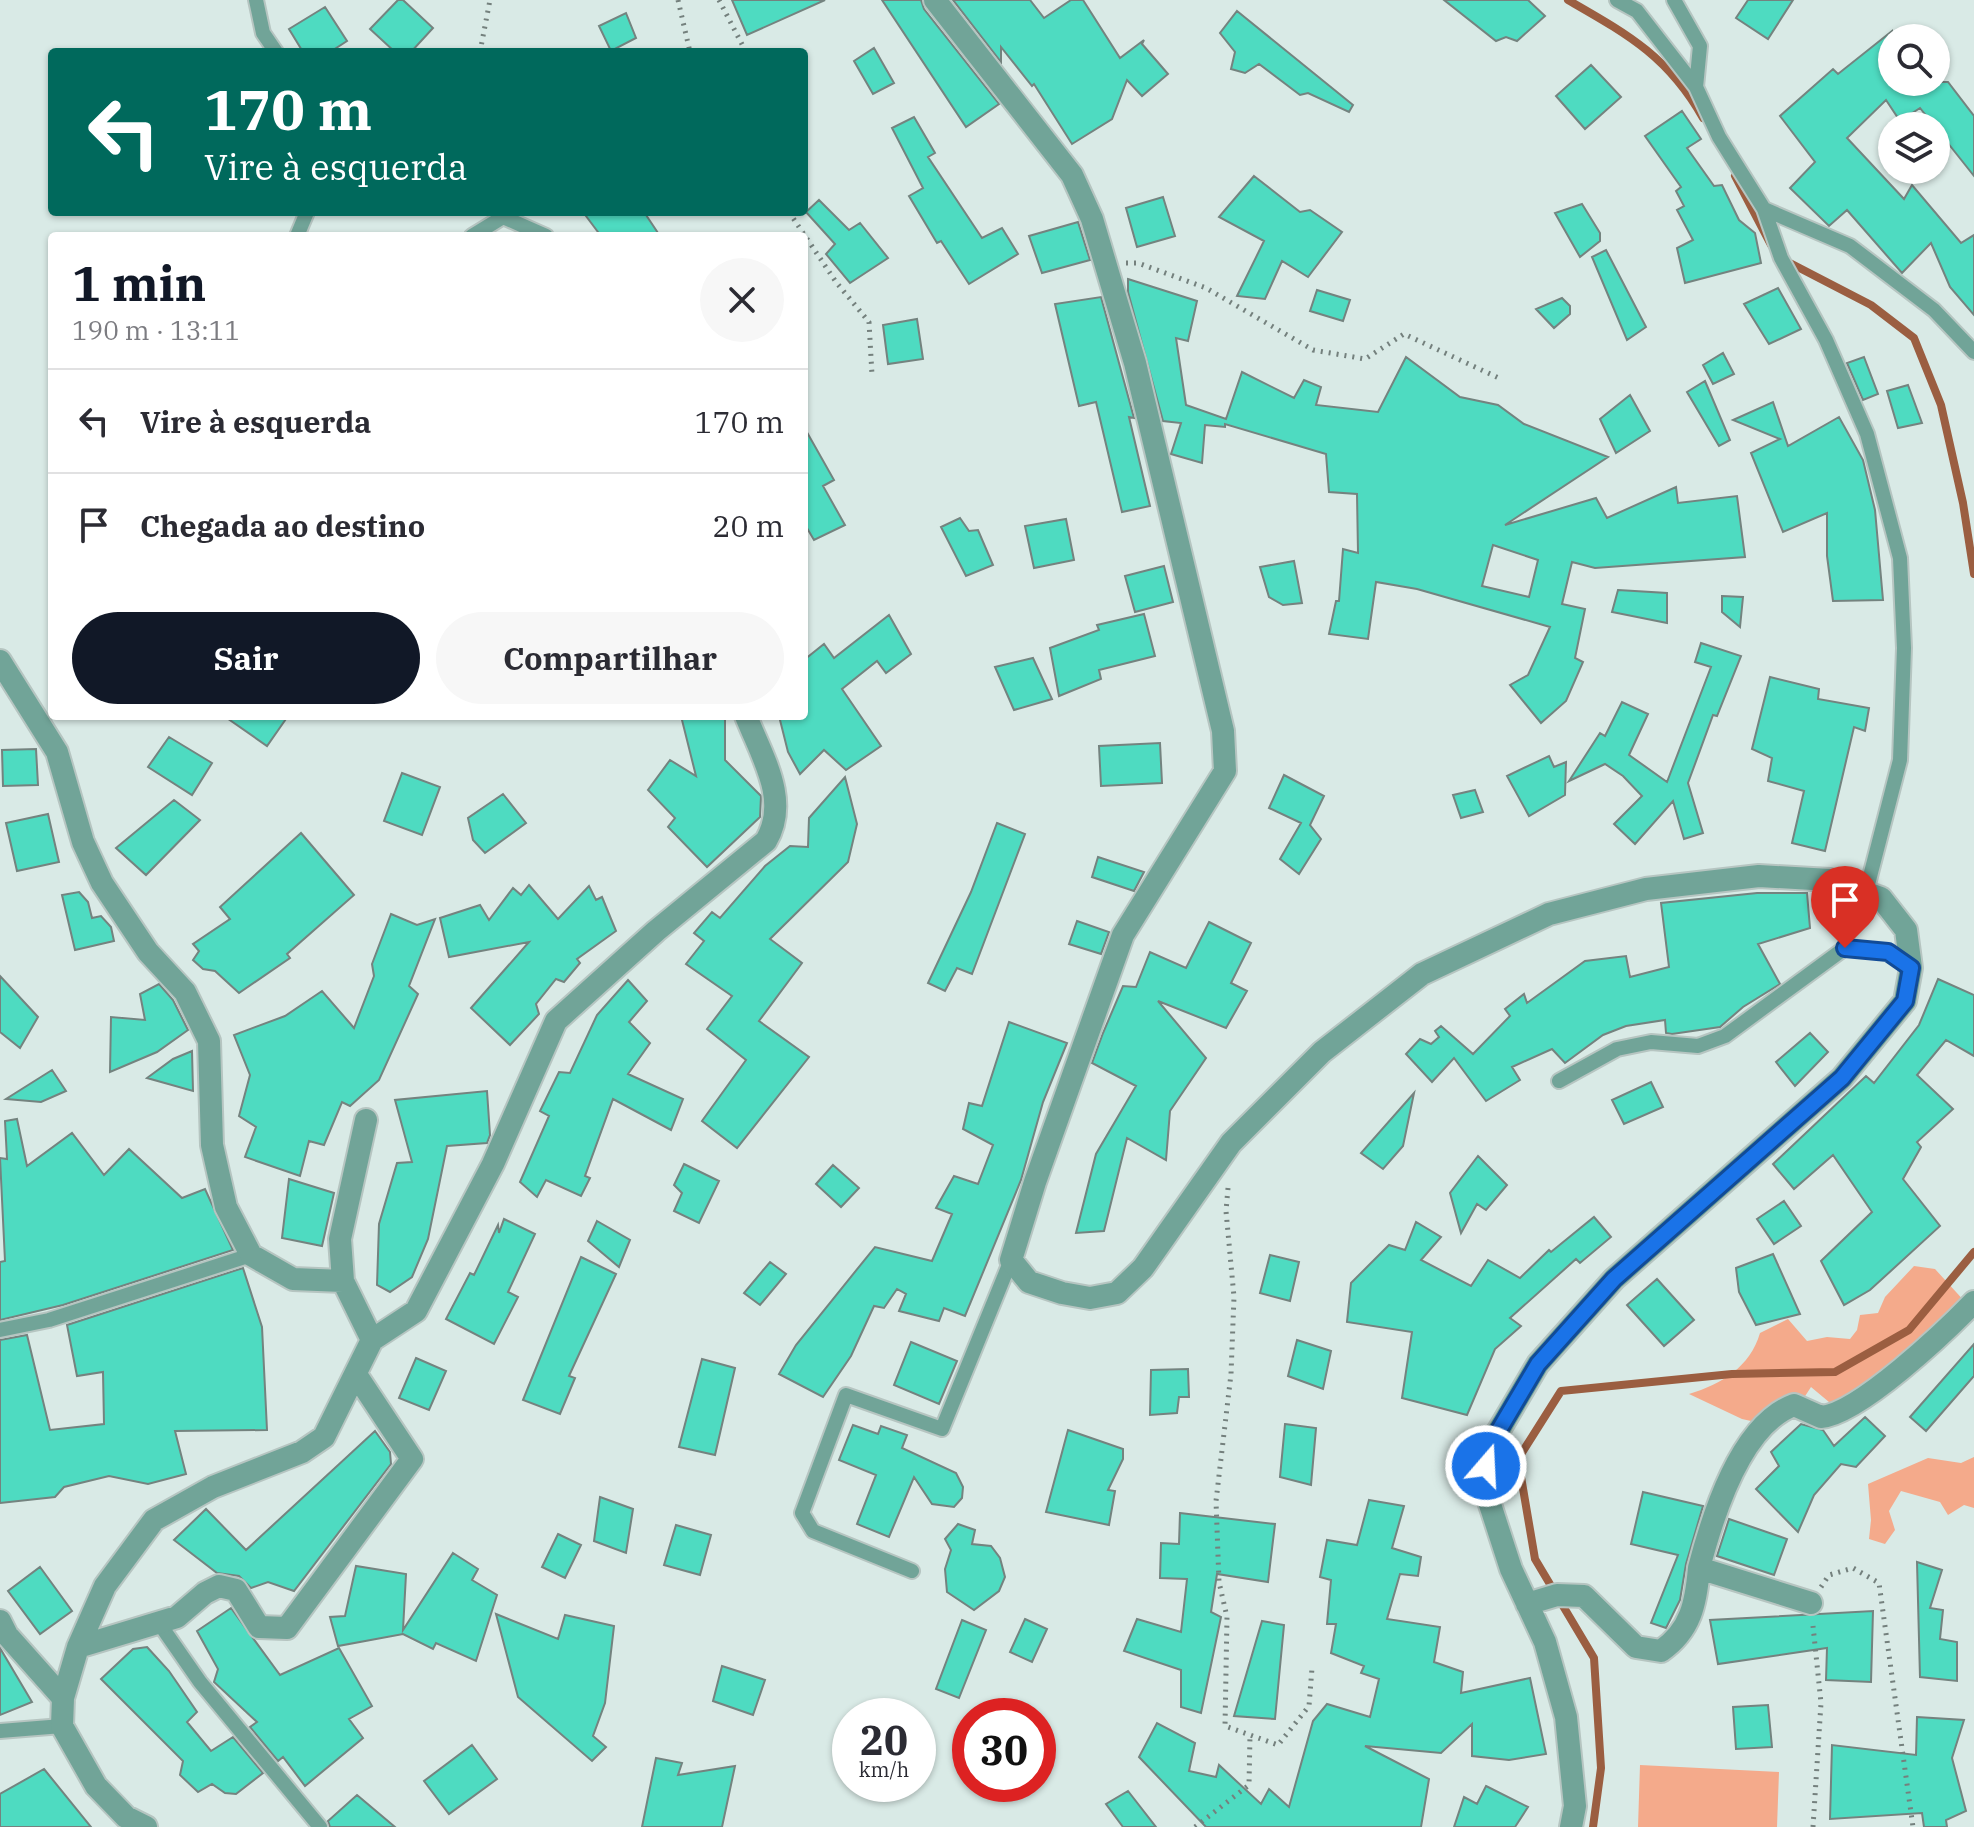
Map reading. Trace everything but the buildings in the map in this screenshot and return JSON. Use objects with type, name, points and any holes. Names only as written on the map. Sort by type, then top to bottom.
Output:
[{"type":"street","points":[[935,0],[1072,175],[1105,263],[1135,363],[1223,731],[1225,771],[1123,935],[1011,1260],[1029,1282],[1090,1298],[1117,1293],[1143,1268],[1231,1143],[1322,1052],[1422,974],[1549,914],[1646,889],[1759,876],[1830,880],[1866,892],[1881,898],[1906,930],[1911,968],[1905,1001],[1842,1078],[1614,1279],[1538,1364],[1489,1447],[1484,1486],[1511,1569],[1545,1642],[1566,1717],[1575,1806],[1571,1827]]},
{"type":"street","points":[[0,661],[57,752],[83,842],[102,883],[148,952],[185,992],[209,1041],[212,1145],[226,1207],[251,1255],[293,1279],[343,1281]]},
{"type":"street","points":[[146,1827],[126,1817],[96,1786],[62,1726],[63,1698],[78,1647],[105,1586],[154,1520],[213,1487],[302,1452],[324,1437],[357,1376],[372,1340],[416,1311],[493,1164],[556,1021],[656,931],[766,841],[776,824],[778,798],[748,720]]},
{"type":"street","points":[[366,1120],[340,1239],[343,1281],[372,1340]]},
{"type":"street","points":[[1527,1604],[1557,1595],[1584,1596],[1636,1647],[1661,1651],[1681,1637],[1696,1602],[1699,1568],[1713,1514],[1746,1450],[1782,1409],[1794,1405],[1821,1417],[1842,1411],[1928,1350],[1974,1302]]},
{"type":"street","points":[[78,1647],[177,1617],[205,1593],[219,1586],[236,1590],[259,1627],[287,1628],[412,1459],[357,1376]]},
{"type":"street","points":[[1699,1568],[1811,1603]]},
{"type":"street","points":[[0,1621],[7,1635],[63,1698]]},
{"type":"lane","points":[[256,0],[263,33],[273,48]]},
{"type":"lane","points":[[1617,0],[1637,11],[1696,87],[1719,137],[1764,209],[1781,258],[1826,340],[1867,434],[1900,558],[1904,648],[1900,760],[1866,892]]},
{"type":"lane","points":[[1674,0],[1700,46],[1696,87]]},
{"type":"lane","points":[[1764,209],[1850,246],[1934,310],[1974,352]]},
{"type":"lane","points":[[479,232],[503,217],[537,232]]},
{"type":"lane","points":[[1559,1081],[1617,1049],[1651,1042],[1698,1046],[1725,1036],[1845,948],[1888,952],[1911,968]]},
{"type":"lane","points":[[0,1330],[49,1320],[251,1255]]},
{"type":"lane","points":[[912,1571],[813,1531],[802,1513],[846,1395],[942,1429],[1011,1260]]},
{"type":"lane","points":[[159,1623],[200,1682],[320,1827]]},
{"type":"lane","points":[[0,1731],[62,1726]]},
{"type":"path","points":[[481,48],[490,0]]},
{"type":"path","points":[[678,0],[689,48]]},
{"type":"path","points":[[719,0],[744,48]]},
{"type":"path","points":[[808,240],[836,282],[869,322],[872,375]]},
{"type":"path","points":[[1105,263],[1138,263],[1206,288],[1313,350],[1365,359],[1404,334],[1501,379]]},
{"type":"path","points":[[1228,1184],[1226,1211],[1234,1297],[1231,1374],[1216,1501],[1219,1582],[1227,1617],[1225,1726],[1278,1745],[1309,1706],[1312,1668]]},
{"type":"path","points":[[1813,1827],[1821,1703],[1811,1603],[1829,1575],[1853,1568],[1879,1583],[1913,1827]]},
{"type":"path","points":[[1195,1827],[1249,1785],[1250,1735]]},
{"type":"shaded area","points":[[1914,1266],[1935,1269],[1967,1304],[1954,1338],[1923,1335],[1913,1349],[1855,1404],[1829,1402],[1811,1387],[1798,1407],[1769,1425],[1742,1419],[1689,1394],[1713,1385],[1733,1372],[1749,1355],[1760,1333],[1788,1319],[1807,1341],[1827,1337],[1850,1339],[1857,1330],[1860,1315],[1878,1313],[1885,1297]]},
{"type":"shaded area","points":[[1974,1457],[1974,1508],[1964,1505],[1948,1515],[1940,1502],[1901,1491],[1889,1511],[1895,1530],[1885,1544],[1869,1539],[1868,1484],[1928,1458],[1961,1463]]},
{"type":"shaded area","points":[[1640,1765],[1779,1772],[1777,1827],[1638,1827]]},
{"type":"waterway","points":[[1568,0],[1644,48],[1675,78],[1703,118]]},
{"type":"waterway","points":[[1735,176],[1771,245]]},
{"type":"waterway","points":[[1786,261],[1871,305],[1914,338],[1941,405],[1963,503],[1974,574]]},
{"type":"waterway","points":[[1593,1827],[1601,1768],[1594,1658],[1535,1559],[1518,1459],[1561,1391],[1732,1374],[1835,1372],[1909,1330],[1974,1252]]},
{"type":"route","points":[[1486,1466],[1489,1447],[1538,1364],[1614,1279],[1705,1195],[1842,1078],[1905,1001],[1911,968],[1888,952],[1845,948]]}]
